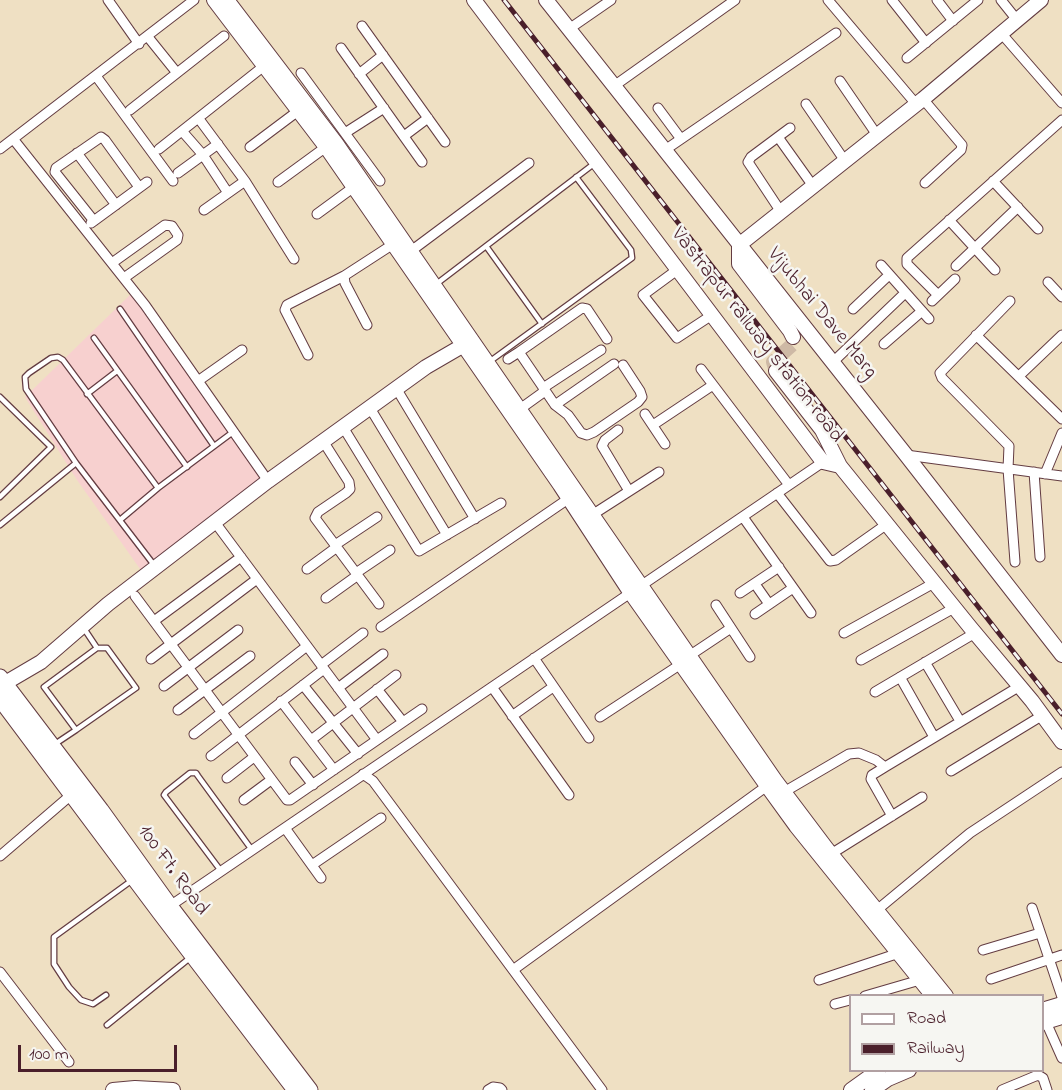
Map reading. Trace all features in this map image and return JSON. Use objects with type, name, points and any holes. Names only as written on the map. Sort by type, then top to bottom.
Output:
[{"type":"main road","name":"100 Ft. Road","points":[[1,686],[52,746],[165,910],[310,1090]]},
{"type":"main road","points":[[1,686],[72,795],[134,879],[165,910],[193,956],[295,1090]]},
{"type":"street","points":[[108,0],[139,44]]},
{"type":"street","points":[[0,149],[194,0]]},
{"type":"street","points":[[214,0],[298,111],[338,138]]},
{"type":"street","points":[[227,0],[338,138],[380,181]]},
{"type":"street","name":"Vastrapur railway station road","points":[[474,0],[823,462],[840,466],[1020,686],[1062,742]]},
{"type":"street","name":"Vijubhai Dave Marg","points":[[546,0],[906,454],[1062,655]]},
{"type":"street","points":[[569,29],[611,0]]},
{"type":"street","points":[[614,86],[735,0]]},
{"type":"street","points":[[828,0],[919,101],[963,145],[961,150],[925,183]]},
{"type":"street","points":[[892,0],[926,43]]},
{"type":"street","points":[[937,0],[953,21]]},
{"type":"street","points":[[907,58],[978,0]]},
{"type":"street","points":[[1001,0],[1017,20]]},
{"type":"street","points":[[793,337],[739,264],[740,245],[1041,0]]},
{"type":"street","points":[[362,26],[445,142]]},
{"type":"street","points":[[665,150],[836,33]]},
{"type":"street","points":[[1001,33],[1062,103]]},
{"type":"street","points":[[130,110],[224,36]]},
{"type":"street","points":[[148,37],[177,73]]},
{"type":"street","points":[[341,48],[422,162]]},
{"type":"street","points":[[359,74],[383,55]]},
{"type":"street","points":[[159,149],[264,66]]},
{"type":"street","points":[[301,73],[338,138],[358,184],[468,343],[568,499],[635,589],[771,783],[796,826],[931,994]]},
{"type":"street","points":[[96,76],[176,177],[218,144]]},
{"type":"street","points":[[840,81],[877,135]]},
{"type":"street","points":[[806,104],[844,161]]},
{"type":"street","points":[[278,182],[384,108]]},
{"type":"street","points":[[658,108],[681,139]]},
{"type":"street","points":[[250,147],[298,111]]},
{"type":"street","points":[[199,118],[244,181],[294,259]]},
{"type":"street","points":[[404,136],[428,118]]},
{"type":"street","points":[[955,279],[935,298],[906,260],[1062,120]]},
{"type":"street","points":[[781,212],[747,162],[790,128]]},
{"type":"street","points":[[182,131],[203,155],[228,193]]},
{"type":"street","points":[[778,137],[813,186]]},
{"type":"street","points":[[84,228],[94,221],[116,205],[143,185],[103,138],[98,138],[56,168],[55,172],[94,221]]},
{"type":"street","points":[[14,140],[145,305],[268,481]]},
{"type":"street","points":[[78,153],[116,205]]},
{"type":"street","points":[[411,251],[529,163]]},
{"type":"street","points":[[204,210],[244,181]]},
{"type":"street","points":[[993,181],[1038,229]]},
{"type":"street","points":[[317,213],[358,184]]},
{"type":"street","points":[[956,266],[1018,207]]},
{"type":"street","points":[[949,220],[995,270]]},
{"type":"street","points":[[112,263],[165,225],[172,226],[178,235],[177,240],[124,278]]},
{"type":"street","points":[[398,242],[411,251],[435,285],[468,343],[489,362],[592,515],[635,589]]},
{"type":"street","points":[[308,355],[285,308],[344,276],[398,242]]},
{"type":"street","points":[[881,265],[929,319]]},
{"type":"street","points":[[677,270],[643,295],[677,338],[712,315]]},
{"type":"street","points":[[853,309],[889,275]]},
{"type":"street","points":[[344,276],[345,283],[367,325]]},
{"type":"street","points":[[1048,282],[1062,297]]},
{"type":"street","points":[[833,362],[905,293]]},
{"type":"street","points":[[1010,301],[944,366],[940,375],[1006,441],[1010,451],[1008,469],[1014,562]]},
{"type":"street","points":[[508,359],[582,308],[586,309],[607,339]]},
{"type":"street","points":[[884,344],[922,311]]},
{"type":"street","points":[[976,335],[1062,420]]},
{"type":"street","points":[[1019,376],[1062,335]]},
{"type":"street","points":[[1,686],[41,662],[155,567],[268,481],[426,367],[468,343]]},
{"type":"street","points":[[198,381],[242,350]]},
{"type":"street","points":[[520,408],[602,350]]},
{"type":"street","points":[[519,352],[555,405],[568,415],[581,433],[586,435],[594,432],[642,397],[640,391],[618,365],[555,405]]},
{"type":"street","points":[[701,369],[789,485]]},
{"type":"street","points":[[776,371],[822,430],[840,466]]},
{"type":"street","points":[[653,425],[713,385]]},
{"type":"street","points":[[396,388],[474,519]]},
{"type":"street","points":[[370,408],[447,535]]},
{"type":"street","points":[[645,414],[666,444]]},
{"type":"street","points":[[343,427],[417,549],[422,550],[501,503]]},
{"type":"street","points":[[618,430],[605,440],[602,448],[630,491]]},
{"type":"street","points":[[1045,474],[1062,433]]},
{"type":"street","points":[[323,441],[350,486],[346,493],[315,515],[316,520],[379,604]]},
{"type":"street","points":[[906,454],[1062,476]]},
{"type":"street","points":[[165,910],[823,462]]},
{"type":"street","points":[[592,515],[659,472]]},
{"type":"street","points":[[1035,472],[1041,557]]},
{"type":"street","points":[[777,493],[830,561],[836,560],[887,524]]},
{"type":"street","points":[[381,627],[568,499]]},
{"type":"street","points":[[307,569],[377,517]]},
{"type":"street","points":[[743,517],[811,613]]},
{"type":"street","points":[[214,521],[377,740]]},
{"type":"street","points":[[326,598],[390,550]]},
{"type":"street","points":[[154,621],[241,557]]},
{"type":"street","points":[[740,593],[779,567]]},
{"type":"street","points":[[151,659],[257,579]]},
{"type":"street","points":[[844,633],[934,583]]},
{"type":"street","points":[[754,584],[769,604]]},
{"type":"street","points":[[756,614],[793,588]]},
{"type":"street","points":[[135,596],[287,800],[291,800],[422,709]]},
{"type":"street","points":[[716,604],[750,657]]},
{"type":"street","points":[[861,660],[954,608]]},
{"type":"street","points":[[600,717],[731,628]]},
{"type":"street","points":[[164,686],[238,630]]},
{"type":"street","points":[[211,756],[303,685],[363,633]]},
{"type":"street","points":[[875,692],[975,633]]},
{"type":"street","points":[[194,734],[306,646]]},
{"type":"street","points":[[338,688],[383,654]]},
{"type":"street","points":[[178,710],[250,656]]},
{"type":"street","points":[[534,658],[589,738]]},
{"type":"street","points":[[926,662],[960,721]]},
{"type":"street","points":[[311,740],[396,675]]},
{"type":"street","points":[[900,677],[934,737]]},
{"type":"street","points":[[303,685],[358,754]]},
{"type":"street","points":[[892,816],[871,779],[872,775],[1020,686]]},
{"type":"street","points":[[492,687],[569,795]]},
{"type":"street","points":[[512,716],[554,687]]},
{"type":"street","points":[[378,689],[403,722]]},
{"type":"street","points":[[281,701],[334,770]]},
{"type":"street","points":[[951,771],[1043,715]]},
{"type":"street","points":[[784,792],[849,754],[859,753],[885,766]]},
{"type":"street","points":[[227,777],[254,757]]},
{"type":"street","points":[[295,762],[313,785]]},
{"type":"street","points":[[877,910],[970,833],[1062,772]]},
{"type":"street","points":[[363,774],[373,781],[602,1090]]},
{"type":"street","points":[[244,800],[271,780]]},
{"type":"street","points":[[771,783],[784,792],[944,994]]},
{"type":"street","points":[[513,970],[771,783]]},
{"type":"street","points":[[0,856],[72,795]]},
{"type":"street","points":[[831,854],[922,797]]},
{"type":"street","points":[[312,865],[381,818]]},
{"type":"street","points":[[285,828],[321,878]]},
{"type":"street","points":[[1032,908],[1062,997]]},
{"type":"street","points":[[983,950],[1040,933]]},
{"type":"street","points":[[819,980],[899,953]]},
{"type":"street","points":[[991,978],[1062,955]]},
{"type":"street","points":[[0,972],[69,1062]]},
{"type":"street","points":[[872,994],[920,980]]},
{"type":"street","points":[[835,1004],[849,1000]]},
{"type":"street","points":[[1044,1019],[1062,1004]]},
{"type":"street","points":[[1044,1019],[1062,1017]]},
{"type":"street","points":[[1044,1019],[1062,1058]]},
{"type":"street","points":[[851,1090],[878,1072]]},
{"type":"street","points":[[872,1090],[888,1079],[906,1072]]},
{"type":"street","points":[[1002,1090],[1038,1075],[1043,1078],[1047,1090]]},
{"type":"street","points":[[488,1090],[493,1087],[502,1090]]},
{"type":"street","points":[[113,1090],[173,1090]]},
{"type":"lane","points":[[435,285],[596,162]]},
{"type":"lane","points":[[489,362],[630,260],[631,250],[576,177]]},
{"type":"lane","points":[[486,246],[542,324]]},
{"type":"lane","points":[[120,309],[214,446]]},
{"type":"lane","points":[[94,338],[187,467]]},
{"type":"lane","points":[[155,567],[76,463],[26,388],[25,377],[51,358],[58,357],[63,360],[158,488]]},
{"type":"lane","points":[[87,394],[117,371]]},
{"type":"lane","points":[[0,397],[51,447],[0,497]]},
{"type":"lane","points":[[120,520],[158,488],[233,432]]},
{"type":"lane","points":[[0,525],[76,463]]},
{"type":"lane","points":[[83,627],[97,648]]},
{"type":"lane","points":[[52,746],[136,688],[107,648],[97,648],[44,687],[75,730]]},
{"type":"lane","points":[[221,871],[165,798],[166,792],[190,773],[196,773],[252,850]]},
{"type":"lane","points":[[105,995],[93,1004],[81,1000],[69,987],[54,964],[54,937],[134,879]]},
{"type":"lane","points":[[107,1026],[193,956]]},
{"type":"shaded area","points":[[134,291],[268,481],[145,576],[77,480],[25,397]]},
{"type":"tunnel","points":[[776,371],[773,362],[793,344],[793,337]]},
{"type":"railway","points":[[504,0],[1062,714]]}]
